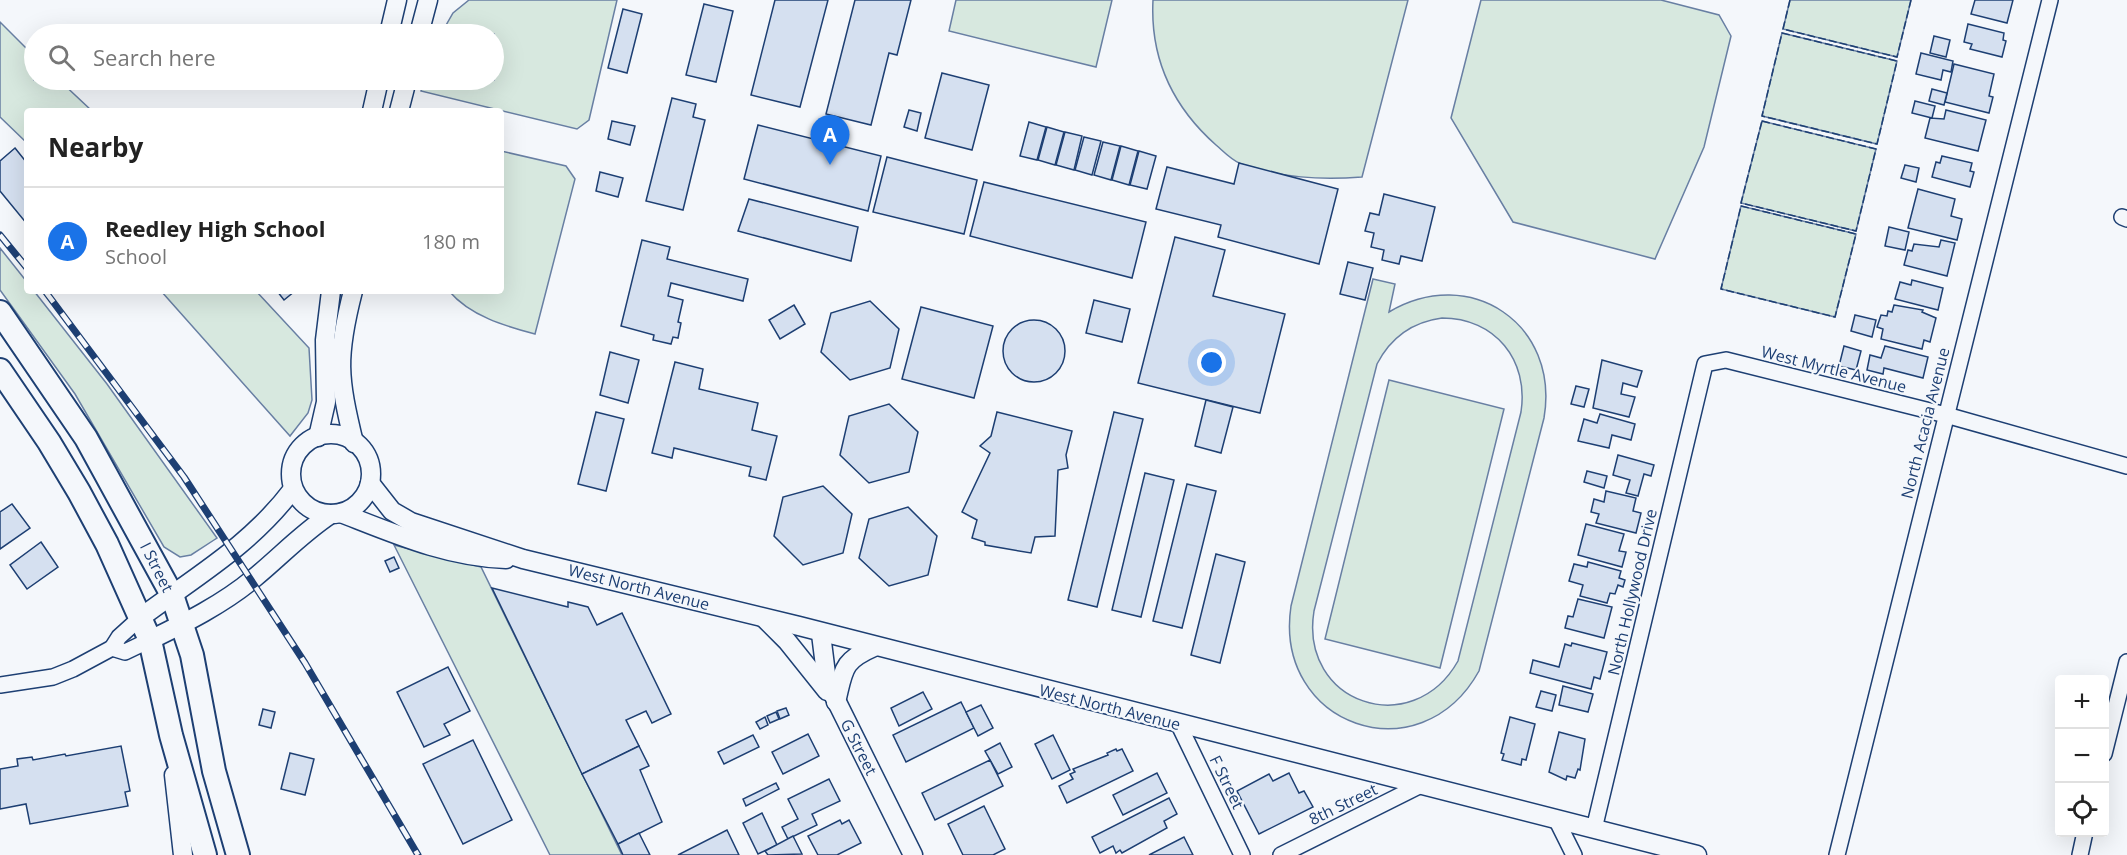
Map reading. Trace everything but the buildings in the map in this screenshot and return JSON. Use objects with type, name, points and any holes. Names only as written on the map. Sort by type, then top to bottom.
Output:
[{"type":"main road","name":"I Street","points":[[0,312],[54,387],[86,438],[172,595],[183,624],[200,692],[222,806],[238,855]]},
{"type":"main road","points":[[0,370],[49,441],[79,492],[107,544],[150,640],[171,735],[205,855]]},
{"type":"street","points":[[391,24],[397,0]]},
{"type":"street","points":[[422,24],[428,0]]},
{"type":"street","name":"North Acacia Avenue","points":[[1837,855],[2050,0]]},
{"type":"street","points":[[373,108],[377,90]]},
{"type":"street","points":[[400,108],[404,90]]},
{"type":"street","points":[[318,437],[326,402],[325,340],[331,294]]},
{"type":"street","points":[[352,294],[342,337],[339,369],[354,443]]},
{"type":"street","name":"West Myrtle Avenue","points":[[1705,364],[1726,360],[1946,415],[2127,466]]},
{"type":"street","name":"North Hollywood Drive","points":[[1594,830],[1705,364]]},
{"type":"street","points":[[112,648],[125,652],[183,624],[251,581],[299,536],[336,513],[357,504],[370,483],[366,457],[354,443],[337,435],[318,437],[309,441],[295,456],[291,476],[293,489],[312,509],[336,513]]},
{"type":"street","name":"West North Avenue","points":[[370,483],[392,511],[411,522],[523,559],[1696,855]]},
{"type":"street","points":[[0,685],[53,677],[112,648],[119,637],[140,618],[251,537],[273,515],[293,489]]},
{"type":"street","name":"West North Avenue","points":[[336,513],[381,530],[477,558],[523,559]]},
{"type":"street","points":[[763,618],[787,641],[836,702]]},
{"type":"street","name":"G Street","points":[[821,634],[827,682],[913,855]]},
{"type":"street","points":[[836,702],[849,662],[854,656],[874,647]]},
{"type":"street","points":[[2109,734],[2127,662]]},
{"type":"street","name":"F Street","points":[[1179,725],[1242,855]]},
{"type":"street","points":[[171,735],[183,855]]},
{"type":"street","name":"8th Street","points":[[1281,855],[1421,785]]},
{"type":"street","points":[[1557,820],[1574,855]]},
{"type":"street","points":[[2080,855],[2084,837]]},
{"type":"shaded area","points":[[469,0],[617,0],[589,120],[577,129],[504,111],[504,108],[491,108],[421,91],[504,90],[504,24],[447,24],[453,13]]},
{"type":"shaded area","points":[[956,0],[1112,0],[1096,67],[949,31]]},
{"type":"shaded area","points":[[1153,0],[1408,0],[1362,177],[1316,178],[1286,175],[1241,164],[1227,155],[1187,114],[1167,80],[1155,42]]},
{"type":"shaded area","points":[[1481,0],[1661,0],[1719,15],[1731,36],[1704,147],[1655,259],[1513,222],[1451,118]]},
{"type":"shaded area","points":[[1790,0],[1911,0],[1897,57],[1783,29]]},
{"type":"shaded area","points":[[0,22],[24,46],[24,90],[70,90],[89,108],[24,108],[24,140],[0,117]]},
{"type":"shaded area","points":[[1782,33],[1897,61],[1877,144],[1762,116]]},
{"type":"shaded area","points":[[1762,121],[1876,149],[1856,231],[1741,203]]},
{"type":"shaded area","points":[[504,152],[566,166],[575,179],[535,334],[500,323],[457,300],[452,294],[504,294]]},
{"type":"shaded area","points":[[1741,206],[1856,234],[1835,317],[1721,289]]},
{"type":"shaded area","points":[[0,248],[24,278],[24,294],[36,294],[107,384],[217,538],[191,555],[180,557],[164,547],[75,394],[0,290]]},
{"type":"shaded area","points":[[1373,279],[1395,284],[1389,312],[1420,299],[1450,295],[1478,300],[1503,312],[1523,330],[1538,355],[1545,384],[1544,418],[1479,671],[1453,704],[1422,722],[1389,729],[1356,723],[1327,707],[1304,682],[1291,648],[1291,606]],"holes":[[[1442,318],[1478,325],[1504,346],[1513,359],[1522,393],[1521,412],[1458,661],[1438,686],[1414,700],[1388,705],[1363,701],[1341,689],[1324,669],[1314,643],[1314,611],[1377,364],[1389,346],[1412,327]]]},
{"type":"shaded area","points":[[164,294],[259,294],[309,348],[312,400],[308,413],[290,436]]},
{"type":"shaded area","points":[[1389,380],[1504,409],[1440,668],[1325,639]]},
{"type":"shaded area","points":[[394,545],[481,567],[622,855],[550,855]]},
{"type":"railway","points":[[0,235],[24,264]]},
{"type":"railway","points":[[47,294],[184,477],[305,663],[418,855]]},
{"type":"fence","points":[[1790,0],[1783,29],[1897,57],[1911,0]]},
{"type":"fence","points":[[1782,33],[1897,61],[1877,144],[1762,116],[1782,33]]},
{"type":"fence","points":[[1762,121],[1876,149],[1856,231],[1741,203],[1762,121]]},
{"type":"fence","points":[[1741,206],[1856,234],[1835,317],[1721,289],[1741,206]]},
{"type":"place","name":"Reedley High School","points":[[830,165]]}]
